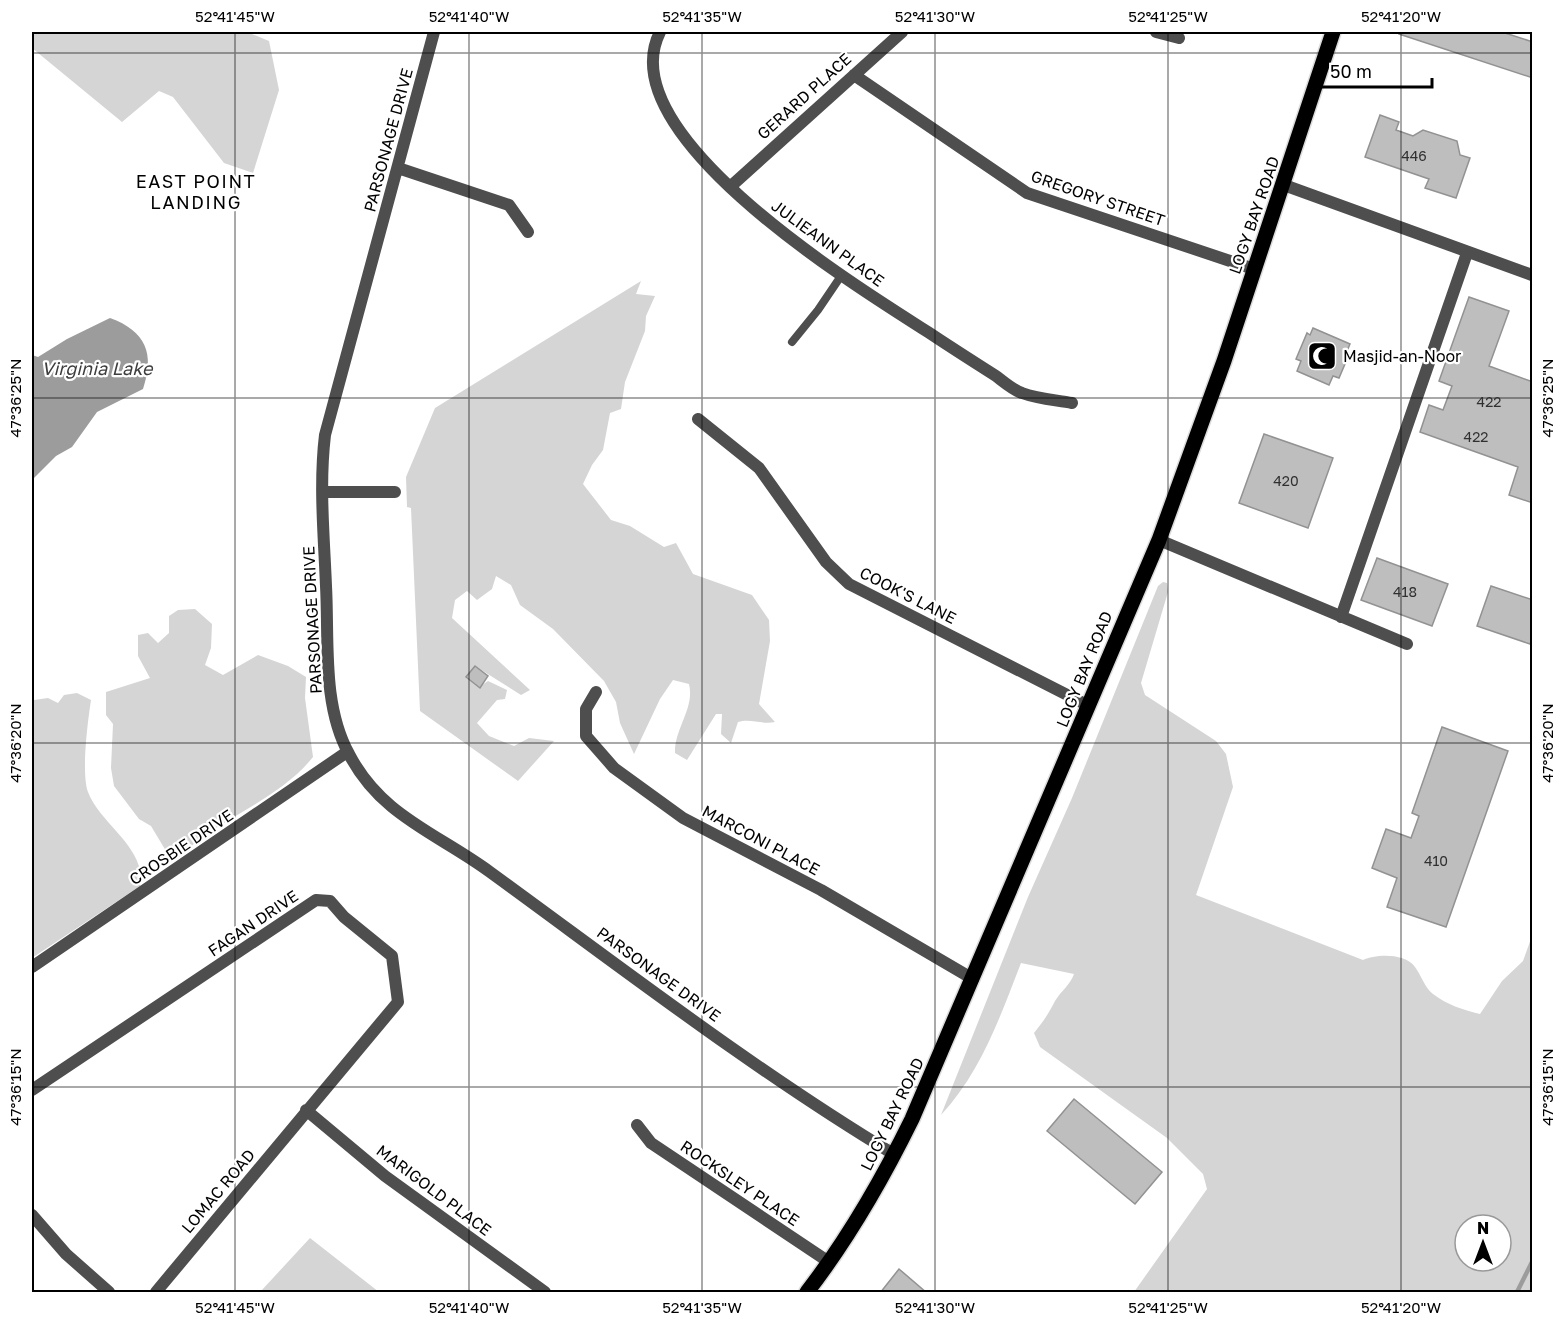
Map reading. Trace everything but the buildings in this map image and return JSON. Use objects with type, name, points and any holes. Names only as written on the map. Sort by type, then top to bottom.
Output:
[{"type":"main road","name":"LOGY BAY ROAD","points":[[807,1293],[829,1262],[894,1155],[973,979],[1159,540],[1224,361],[1333,32]]},
{"type":"street","name":"PARSONAGE DRIVE","points":[[434,32],[325,435],[323,492],[331,699],[347,752],[378,798],[408,820],[488,870],[767,1072],[894,1155]]},
{"type":"street","name":"JULIEANN PLACE","points":[[660,32],[655,41],[651,62],[660,99],[697,153],[730,187],[769,222],[841,276],[1022,393],[1071,403]]},
{"type":"street","name":"GERARD PLACE","points":[[730,187],[902,32]]},
{"type":"street","points":[[1156,32],[1179,38]]},
{"type":"street","name":"GREGORY STREET","points":[[854,75],[1027,193],[1254,269]]},
{"type":"street","points":[[398,168],[509,205],[528,232]]},
{"type":"street","points":[[1284,185],[1533,275]]},
{"type":"street","points":[[1341,617],[1467,253]]},
{"type":"street","name":"COOK'S LANE","points":[[698,419],[759,468],[826,562],[849,584],[1089,706]]},
{"type":"street","points":[[323,492],[395,492]]},
{"type":"street","points":[[1159,540],[1407,644]]},
{"type":"street","name":"MARCONI PLACE","points":[[596,692],[586,709],[586,736],[614,768],[683,818],[821,890],[973,979]]},
{"type":"street","name":"CROSBIE DRIVE","points":[[32,968],[347,752]]},
{"type":"street","name":"FAGAN DRIVE","points":[[32,1090],[316,900],[330,901],[344,916],[392,956],[398,1002],[306,1110]]},
{"type":"street","name":"LOMAC ROAD","points":[[156,1293],[306,1110]]},
{"type":"street","name":"MARIGOLD PLACE","points":[[306,1110],[385,1176],[545,1293]]},
{"type":"street","name":"ROCKSLEY PLACE","points":[[637,1125],[651,1143],[829,1262]]},
{"type":"street","points":[[32,1215],[66,1254],[110,1293]]},
{"type":"lane","points":[[792,342],[818,310],[841,276]]},
{"type":"shaded area","points":[[32,32],[247,32],[269,41],[279,90],[253,173],[224,163],[173,97],[159,91],[122,122],[32,48]]},
{"type":"shaded area","points":[[641,281],[636,294],[655,296],[646,316],[645,331],[625,382],[621,409],[610,413],[603,450],[592,465],[583,484],[611,520],[630,526],[664,547],[676,543],[693,574],[752,595],[769,620],[770,641],[759,704],[775,722],[738,722],[731,743],[721,734],[722,714],[716,714],[687,760],[675,753],[678,735],[689,702],[689,684],[673,680],[660,699],[634,754],[620,723],[616,702],[604,681],[553,629],[520,605],[511,585],[496,576],[492,589],[477,600],[467,591],[455,600],[452,618],[530,690],[521,695],[475,666],[466,677],[479,687],[488,681],[507,690],[505,699],[497,700],[477,723],[489,736],[514,746],[529,738],[554,741],[518,781],[420,711],[411,508],[407,507],[406,477],[435,408]]},
{"type":"shaded area","points":[[1163,582],[1167,583],[1168,592],[1141,683],[1145,695],[1216,741],[1226,754],[1233,787],[1196,895],[1363,960],[1383,956],[1404,959],[1415,967],[1428,988],[1438,998],[1480,1014],[1502,981],[1523,961],[1532,936],[1532,1292],[1134,1292],[1207,1189],[1203,1174],[1167,1138],[1040,1047],[1034,1033],[1074,974],[1021,963],[997,1023],[978,1062],[967,1081],[941,1115],[1028,897],[1072,798],[1158,586]]},
{"type":"shaded area","points":[[195,609],[212,624],[211,648],[205,665],[223,675],[258,655],[288,666],[306,677],[305,698],[313,757],[282,786],[210,832],[177,859],[169,856],[151,826],[139,819],[114,786],[111,768],[113,724],[106,715],[106,692],[150,678],[138,656],[138,635],[148,633],[158,643],[169,633],[169,616],[178,610]]},
{"type":"shaded area","points":[[77,693],[91,700],[85,760],[88,792],[102,815],[130,848],[137,860],[141,873],[140,886],[32,958],[32,695],[34,700],[48,698],[58,703],[64,695]]},
{"type":"shaded area","points":[[310,1238],[379,1292],[261,1291]]},
{"type":"water","name":"Virginia Lake","points":[[110,318],[132,330],[144,345],[148,365],[143,389],[97,412],[72,447],[56,456],[32,480],[32,355],[38,357],[67,339]]},
{"type":"waterway","points":[[1517,1292],[1532,1262]]},
{"type":"place","name":"Masjid-an-Noor","points":[[1322,356]]},
{"type":"district","name":"EAST POINT LANDING","points":[[196,192]]}]
